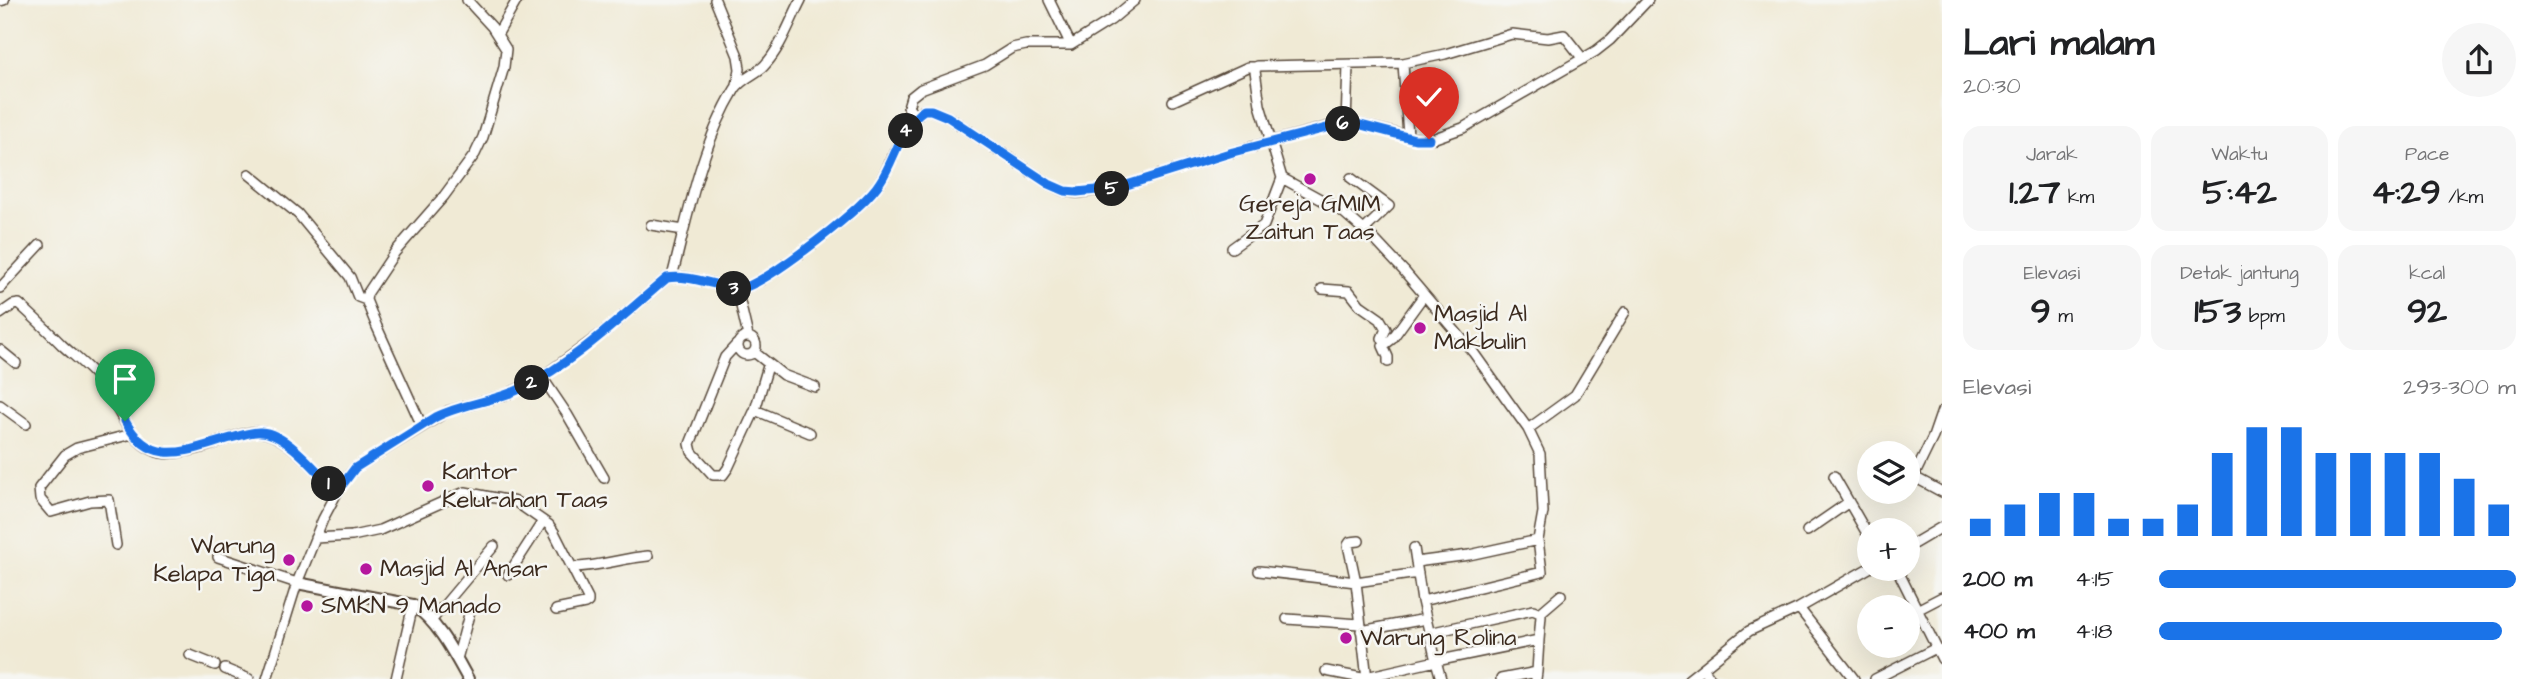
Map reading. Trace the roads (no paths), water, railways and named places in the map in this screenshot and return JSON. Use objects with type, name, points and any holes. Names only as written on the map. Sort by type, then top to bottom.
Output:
[{"type":"street","points":[[422,426],[366,300],[370,287],[394,251],[430,213],[475,154],[483,136],[506,57],[503,42],[467,0]]},
{"type":"street","points":[[498,35],[517,0]]},
{"type":"street","points":[[267,679],[297,583],[315,538],[337,492],[355,468],[448,411],[506,395],[542,377],[608,329],[671,277],[711,140],[737,85],[740,69],[738,56],[715,0]]},
{"type":"street","points":[[737,85],[765,64],[775,51],[801,0]]},
{"type":"street","points":[[1049,0],[1070,45]]},
{"type":"street","points":[[915,116],[908,107],[911,97],[928,85],[985,65],[1012,48],[1026,45],[1070,45],[1111,20],[1135,0]]},
{"type":"street","points":[[671,277],[711,282],[737,289],[772,273],[873,193],[915,116],[924,110],[940,113],[963,126],[1035,176],[1065,191],[1117,188],[1272,141],[1346,124],[1429,139],[1463,128],[1580,54],[1610,40],[1648,0]]},
{"type":"street","points":[[1173,101],[1248,67],[1403,63],[1445,54],[1512,34],[1548,38],[1563,34],[1580,54]]},
{"type":"street","points":[[1403,63],[1408,136]]},
{"type":"street","points":[[1346,124],[1348,65]]},
{"type":"street","points":[[1232,248],[1264,225],[1282,178],[1260,105],[1255,67]]},
{"type":"street","points":[[249,174],[298,214],[350,277],[358,297],[366,300]]},
{"type":"street","points":[[1282,178],[1342,211],[1364,230],[1473,352],[1528,429],[1538,448],[1543,512],[1538,540],[1542,572],[1422,601]]},
{"type":"street","points":[[1351,178],[1389,206],[1364,230]]},
{"type":"street","points":[[651,226],[684,230]]},
{"type":"street","points":[[0,288],[40,245]]},
{"type":"street","points":[[737,289],[748,336],[756,343],[754,352],[750,355],[740,353],[737,344]]},
{"type":"street","points":[[1322,289],[1349,291],[1360,305],[1382,321],[1386,329],[1382,338],[1385,344],[1383,348],[1388,362]]},
{"type":"street","points":[[1385,344],[1392,339],[1424,295]]},
{"type":"street","points":[[0,314],[19,304],[100,381],[132,434],[158,453],[172,453],[263,431],[293,449],[337,492]]},
{"type":"street","points":[[1528,429],[1575,396],[1625,312]]},
{"type":"street","points":[[748,336],[740,339],[725,357],[690,444],[692,452],[713,475],[723,475],[728,468],[755,410],[768,366]]},
{"type":"street","points":[[0,349],[16,363]]},
{"type":"street","points":[[754,352],[768,366],[783,375],[815,387]]},
{"type":"street","points":[[542,377],[604,478]]},
{"type":"street","points":[[0,405],[26,424]]},
{"type":"street","points":[[755,410],[810,433]]},
{"type":"street","points":[[1942,411],[1915,474],[1918,479],[1942,492]]},
{"type":"street","points":[[116,545],[109,500],[90,501],[51,512],[40,499],[39,488],[65,455],[77,448],[132,434]]},
{"type":"street","points":[[1834,476],[1858,518]]},
{"type":"street","points":[[315,538],[352,536],[380,530],[465,492],[516,502],[549,526],[573,567],[588,602],[556,610]]},
{"type":"street","points":[[1807,531],[1849,502]]},
{"type":"street","points":[[508,575],[549,526]]},
{"type":"street","points":[[1920,540],[1942,527]]},
{"type":"street","points":[[1416,562],[1469,555],[1538,540]]},
{"type":"street","points":[[1359,541],[1350,542],[1348,545],[1356,582],[1367,678]]},
{"type":"street","points":[[431,621],[494,547]]},
{"type":"street","points":[[1414,548],[1422,601],[1441,679]]},
{"type":"street","points":[[218,556],[297,583],[413,605],[431,621],[468,679]]},
{"type":"street","points":[[573,567],[648,556]]},
{"type":"street","points":[[1259,571],[1356,582],[1418,573]]},
{"type":"street","points":[[1689,679],[1749,631],[1799,608],[1857,575]]},
{"type":"street","points":[[1502,679],[1537,676],[1540,613],[1561,595]]},
{"type":"street","points":[[1920,603],[1942,597]]},
{"type":"street","points":[[396,679],[413,605]]},
{"type":"street","points":[[1799,608],[1854,679]]},
{"type":"street","points":[[1429,633],[1533,610],[1540,613]]},
{"type":"street","points":[[457,659],[470,611]]},
{"type":"street","points":[[1920,617],[1942,659]]},
{"type":"street","points":[[1287,619],[1360,628],[1426,619]]},
{"type":"street","points":[[1326,671],[1367,678],[1539,640]]},
{"type":"street","points":[[1875,679],[1936,648]]},
{"type":"street","points":[[190,655],[215,664]]},
{"type":"street","points":[[1703,668],[1711,679]]},
{"type":"street","points":[[225,669],[249,679]]},
{"type":"place","name":"Gereja GMIM Zaitun Taas","points":[[1310,179]]},
{"type":"place","name":"Masjid Al Makbulin","points":[[1420,328]]},
{"type":"place","name":"Kantor Kelurahan Taas","points":[[428,486]]},
{"type":"place","name":"Warung Kelapa Tiga","points":[[289,560]]},
{"type":"place","name":"Masjid Al Ansar","points":[[366,569]]},
{"type":"place","name":"SMKN 9 Manado","points":[[307,606]]},
{"type":"place","name":"Warung Rolina","points":[[1346,638]]}]
